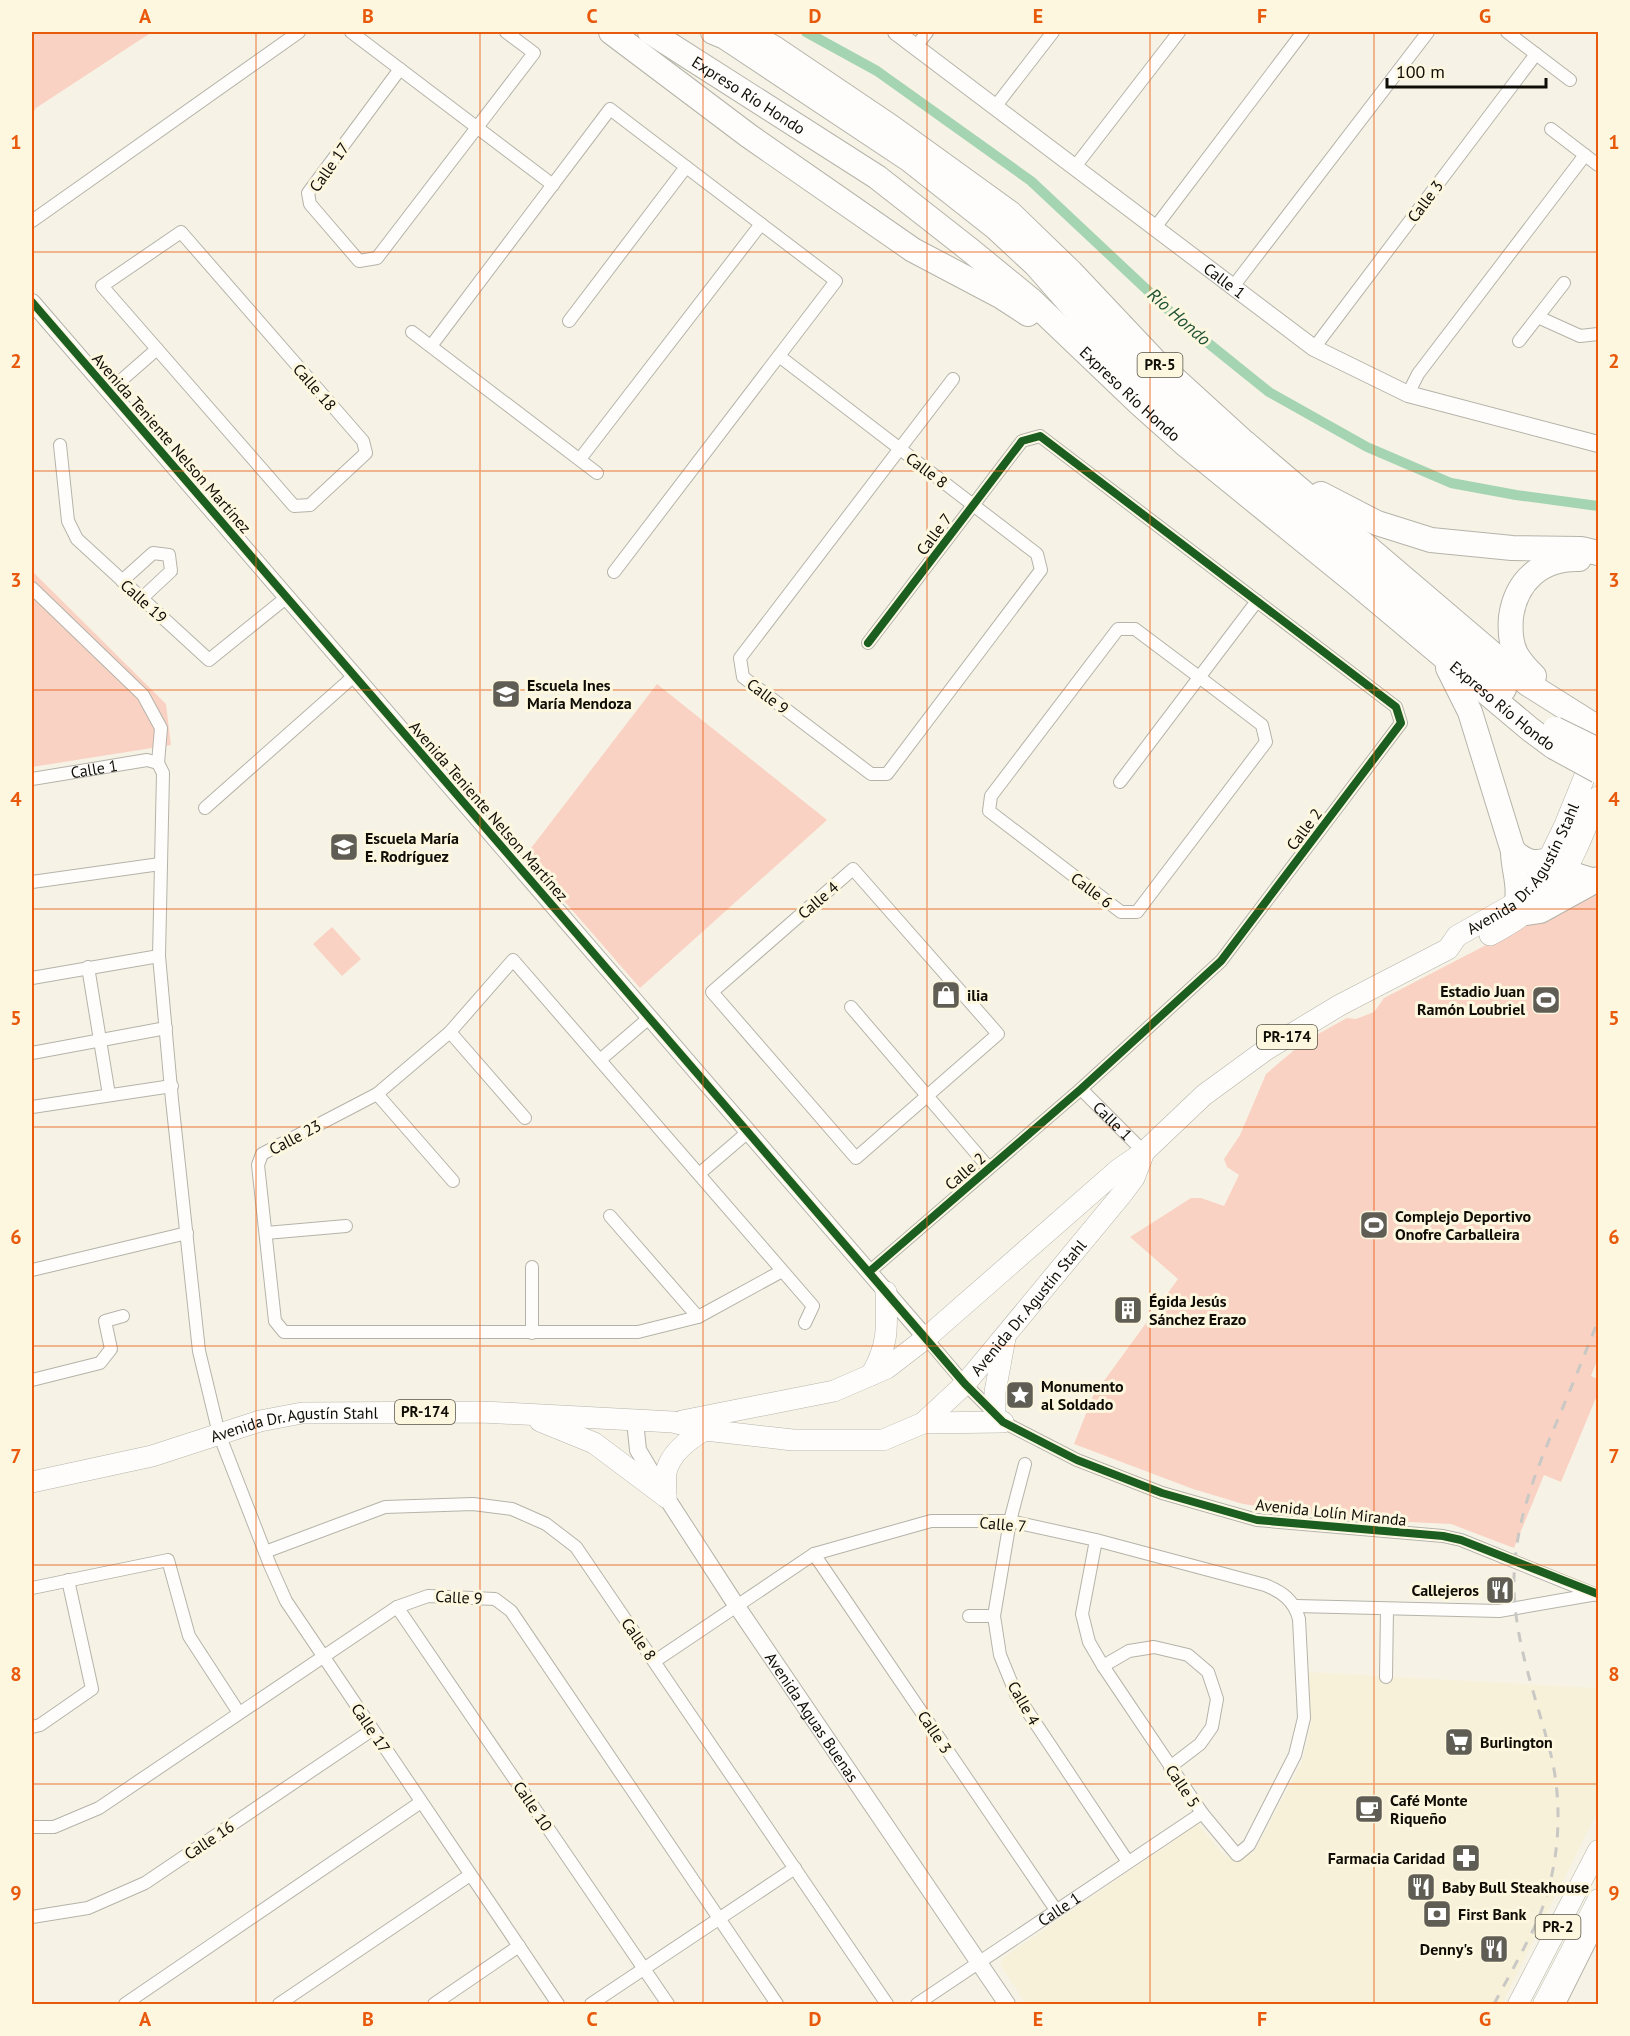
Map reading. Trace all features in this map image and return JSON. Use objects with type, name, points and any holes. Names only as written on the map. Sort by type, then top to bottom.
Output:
[{"type":"highway","points":[[611,32],[749,136],[913,250],[1002,297],[1033,318],[1129,394]]},
{"type":"highway","name":"Expreso Río Hondo","points":[[650,32],[877,177],[970,250],[1029,299],[1186,445],[1531,730],[1599,728]]},
{"type":"highway","points":[[665,32],[766,97],[814,136]]},
{"type":"highway","points":[[713,32],[764,62],[910,160],[995,226],[1036,265],[1087,322],[1191,425],[1382,581],[1518,701],[1559,729],[1599,750]]},
{"type":"highway","name":"Expreso Río Hondo","points":[[746,32],[774,48],[891,127],[1010,213],[1057,258],[1154,360],[1244,442],[1528,684],[1592,774]]},
{"type":"highway","points":[[1244,442],[1266,452],[1319,493],[1377,523],[1431,540],[1479,545],[1511,543],[1599,546]]},
{"type":"highway","points":[[1500,545],[1512,548],[1581,549],[1599,553]]},
{"type":"highway","points":[[1559,729],[1515,652],[1510,623],[1513,606],[1517,593],[1524,583],[1547,565],[1567,559],[1578,559],[1599,565]]},
{"type":"highway","points":[[1438,653],[1462,693],[1470,712],[1513,851],[1522,907],[1540,911],[1597,880]]},
{"type":"highway","name":"Avenida Dr. Agustín Stahl","points":[[32,1482],[152,1456],[260,1421],[302,1413],[481,1412],[673,1422],[834,1391],[887,1368],[926,1338],[1119,1168],[1144,1152],[1204,1095],[1267,1049],[1340,1005],[1448,949],[1462,950],[1522,907],[1550,892],[1558,864],[1592,774],[1599,741]]},
{"type":"highway","name":"Avenida Dr. Agustín Stahl","points":[[1558,864],[1575,854],[1599,797]]},
{"type":"highway","points":[[1513,851],[1530,862],[1558,864],[1578,876],[1597,880]]},
{"type":"highway","name":"Avenida Dr. Agustín Stahl","points":[[673,1422],[705,1430],[793,1440],[883,1440],[923,1424],[965,1383],[1122,1194],[1134,1178],[1144,1152]]},
{"type":"highway","points":[[871,1375],[882,1356],[887,1329],[886,1293]]},
{"type":"highway","points":[[923,1424],[999,1418],[995,1392],[1006,1334]]},
{"type":"highway","points":[[753,1435],[756,1418],[793,1399]]},
{"type":"highway","points":[[523,1414],[594,1443],[666,1497]]},
{"type":"highway","points":[[666,1497],[666,1472],[676,1454],[687,1440],[705,1430]]},
{"type":"main road","name":"PR-2","points":[[1518,2004],[1599,1850]]},
{"type":"main road","name":"PR-2","points":[[1544,2004],[1595,1926],[1599,1899]]},
{"type":"street","points":[[32,221],[299,32]]},
{"type":"street","points":[[351,32],[554,185]]},
{"type":"street","points":[[476,128],[534,53],[506,32]]},
{"type":"street","name":"Calle 1","points":[[896,32],[1314,348],[1408,394],[1599,444]]},
{"type":"street","points":[[916,47],[927,32]]},
{"type":"street","points":[[995,107],[1053,32]]},
{"type":"street","points":[[1074,168],[1179,32]]},
{"type":"street","points":[[1154,229],[1303,32]]},
{"type":"street","points":[[1233,288],[1428,32]]},
{"type":"street","points":[[1507,32],[1570,80]]},
{"type":"street","name":"Calle 3","points":[[1314,348],[1536,54]]},
{"type":"street","name":"Calle 17","points":[[400,69],[308,193],[310,204],[359,261],[377,258],[476,128]]},
{"type":"street","points":[[431,346],[610,109],[836,281],[614,572]]},
{"type":"street","points":[[1551,129],[1599,165]]},
{"type":"street","points":[[1408,394],[1418,374],[1585,155]]},
{"type":"street","points":[[569,321],[686,167]]},
{"type":"street","points":[[580,459],[761,224]]},
{"type":"street","name":"Calle 18","points":[[181,232],[363,441],[366,453],[310,505],[294,506],[157,350],[102,286],[181,232]]},
{"type":"street","points":[[1519,341],[1564,283]]},
{"type":"street","name":"Avenida Teniente Nelson Martínez","points":[[32,302],[926,1338]]},
{"type":"street","points":[[1538,317],[1580,336],[1599,334]]},
{"type":"street","points":[[412,332],[597,473]]},
{"type":"street","points":[[108,391],[157,350]]},
{"type":"street","name":"Calle 8","points":[[779,356],[1037,554],[1041,570],[1021,596]]},
{"type":"street","name":"Calle 9","points":[[953,379],[898,448],[740,658],[743,677],[872,774],[887,774],[1021,596]]},
{"type":"street","name":"Calle 2","points":[[868,1272],[1081,1089],[1221,961],[1401,723],[1396,707],[1040,436],[1022,441]]},
{"type":"street","name":"Calle 7","points":[[868,643],[1022,441]]},
{"type":"street","name":"Calle 19","points":[[60,445],[68,521],[77,538],[209,660],[287,597]]},
{"type":"street","points":[[122,581],[153,553],[169,555],[171,572],[141,599]]},
{"type":"street","name":"Calle 17","points":[[32,588],[143,695],[161,728],[158,763],[163,773],[159,956],[199,1351],[219,1434],[286,1600],[558,2004]]},
{"type":"street","points":[[1120,782],[1257,601]]},
{"type":"street","name":"Calle 6","points":[[1118,629],[1135,629],[1199,677],[1262,725],[1266,742],[1137,912],[1121,912],[990,811],[991,796],[1118,629]]},
{"type":"street","points":[[205,808],[354,676]]},
{"type":"street","name":"Calle 1","points":[[32,779],[147,760],[158,763]]},
{"type":"street","points":[[32,882],[160,864]]},
{"type":"street","name":"Calle 4","points":[[853,869],[998,1034],[926,1096],[856,1158],[712,992],[853,869]]},
{"type":"street","points":[[32,978],[159,956]]},
{"type":"street","name":"Calle 23","points":[[782,1271],[698,1317],[638,1332],[284,1332],[275,1322],[258,1165],[262,1154],[377,1094],[450,1032],[513,960],[813,1306],[805,1323]]},
{"type":"street","points":[[88,967],[109,1095]]},
{"type":"street","points":[[851,1008],[989,1168]]},
{"type":"street","points":[[600,1060],[649,1017]]},
{"type":"street","points":[[32,1053],[166,1028]]},
{"type":"street","points":[[450,1032],[525,1118]]},
{"type":"street","points":[[32,1105],[172,1086]]},
{"type":"street","name":"Calle 1","points":[[1081,1089],[1144,1152]]},
{"type":"street","points":[[377,1094],[453,1181]]},
{"type":"street","points":[[699,1174],[748,1132]]},
{"type":"street","points":[[610,1216],[698,1317]]},
{"type":"street","points":[[266,1233],[346,1226]]},
{"type":"street","points":[[32,1270],[187,1233]]},
{"type":"street","points":[[532,1267],[532,1333]]},
{"type":"street","points":[[32,1380],[100,1363],[111,1349],[105,1321],[123,1316]]},
{"type":"street","name":"Avenida Lolín Miranda","points":[[926,1338],[999,1418],[1077,1460],[1172,1496],[1257,1520],[1443,1536],[1461,1540],[1598,1594]]},
{"type":"street","name":"Avenida Aguas Buenas","points":[[635,1421],[638,1450],[666,1497],[736,1605],[1006,2004]]},
{"type":"street","name":"Calle 4","points":[[1025,1464],[1010,1521],[994,1616],[1000,1655],[1016,1694],[1128,1862]]},
{"type":"street","name":"Calle 8","points":[[265,1552],[385,1507],[473,1504],[512,1509],[546,1524],[576,1547],[887,2004]]},
{"type":"street","name":"Calle 7","points":[[655,1661],[814,1554],[931,1521],[1010,1521],[1096,1540],[1265,1585],[1281,1592],[1296,1606]]},
{"type":"street","name":"Calle 5","points":[[1096,1540],[1082,1614],[1089,1642],[1202,1813],[1237,1854],[1249,1845],[1295,1755],[1304,1718],[1299,1619],[1296,1606]]},
{"type":"street","name":"Calle 3","points":[[814,1554],[1056,1910]]},
{"type":"street","points":[[32,1588],[168,1560],[189,1636],[239,1713]]},
{"type":"street","points":[[32,1727],[40,1725],[92,1689],[68,1580]]},
{"type":"street","points":[[1296,1606],[1499,1611],[1598,1594]]},
{"type":"street","name":"Calle 9","points":[[32,1827],[54,1827],[99,1808],[397,1607],[428,1596],[495,1599],[511,1611],[777,2004]]},
{"type":"street","name":"Calle 10","points":[[397,1607],[668,2004]]},
{"type":"street","points":[[1386,1677],[1387,1610]]},
{"type":"street","points":[[969,1616],[994,1616]]},
{"type":"street","points":[[1103,1666],[1129,1651],[1154,1647],[1188,1655],[1208,1672],[1217,1699],[1212,1727],[1200,1744],[1170,1767]]},
{"type":"street","name":"Calle 16","points":[[32,1917],[88,1908],[145,1883],[372,1730]]},
{"type":"street","points":[[125,2004],[421,1802]]},
{"type":"street","name":"Calle 1","points":[[917,2004],[1202,1813]]},
{"type":"street","points":[[591,2004],[795,1868]]},
{"type":"street","points":[[279,2004],[470,1875]]},
{"type":"street","points":[[1559,2004],[1595,1926]]},
{"type":"street","points":[[434,2004],[519,1947]]},
{"type":"shaded area","points":[[32,32],[152,32],[36,108],[32,115]]},
{"type":"shaded area","points":[[32,571],[166,704],[171,745],[32,767]]},
{"type":"shaded area","points":[[657,684],[827,820],[640,988],[525,856]]},
{"type":"shaded area","name":"Complejo Deportivo Onofre Carballeira","points":[[1598,887],[1598,1358],[1591,1376],[1598,1379],[1598,1393],[1561,1482],[1544,1475],[1514,1548],[1451,1524],[1344,1519],[1243,1504],[1193,1489],[1074,1444],[1093,1396],[1178,1279],[1130,1237],[1191,1198],[1201,1198],[1224,1206],[1239,1175],[1227,1167],[1224,1159],[1240,1135],[1266,1074],[1299,1046],[1318,1034],[1347,1018],[1356,1019],[1374,1012],[1384,998]]},
{"type":"shaded area","points":[[332,927],[361,959],[342,976],[313,944]]},
{"type":"shaded area","points":[[1307,1672],[1598,1688],[1598,1810],[1502,2004],[1026,2004],[1000,1964],[1003,1958],[1198,1824],[1226,1857],[1253,1854],[1303,1760],[1311,1723]]},
{"type":"waterway","name":"Río Hondo","points":[[806,32],[877,71],[1031,181],[1177,318],[1269,392],[1367,447],[1451,483],[1516,495],[1598,506]]},
{"type":"railway","points":[[1494,2004],[1544,1904],[1557,1841],[1555,1776],[1522,1651],[1515,1609],[1517,1545],[1526,1504],[1539,1465],[1598,1321]]},
{"type":"cycle path","points":[[32,302],[965,1384],[1003,1422],[1077,1460],[1162,1493],[1257,1520],[1443,1536],[1461,1540],[1598,1594]]},
{"type":"cycle path","points":[[868,643],[1022,441],[1040,436],[1396,707],[1401,723],[1221,961],[1081,1089],[869,1272]]},
{"type":"place","name":"Escuela Ines María Mendoza","points":[[506,694]]},
{"type":"place","name":"Escuela María E. Rodríguez","points":[[344,847]]},
{"type":"place","name":"ilia","points":[[946,995]]},
{"type":"place","name":"Estadio Juan Ramón Loubriel","points":[[1546,1000]]},
{"type":"place","name":"Complejo Deportivo Onofre Carballeira","points":[[1374,1225]]},
{"type":"place","name":"Égida Jesús Sánchez Erazo","points":[[1128,1310]]},
{"type":"place","name":"Monumento al Soldado","points":[[1020,1395]]},
{"type":"place","name":"Callejeros","points":[[1500,1590]]},
{"type":"place","name":"Burlington","points":[[1459,1742]]},
{"type":"place","name":"Café Monte Riqueño","points":[[1369,1809]]},
{"type":"place","name":"Farmacia Caridad","points":[[1466,1858]]},
{"type":"place","name":"Baby Bull Steakhouse","points":[[1421,1887]]},
{"type":"place","name":"First Bank","points":[[1437,1914]]},
{"type":"place","name":"Denny's","points":[[1494,1949]]}]
